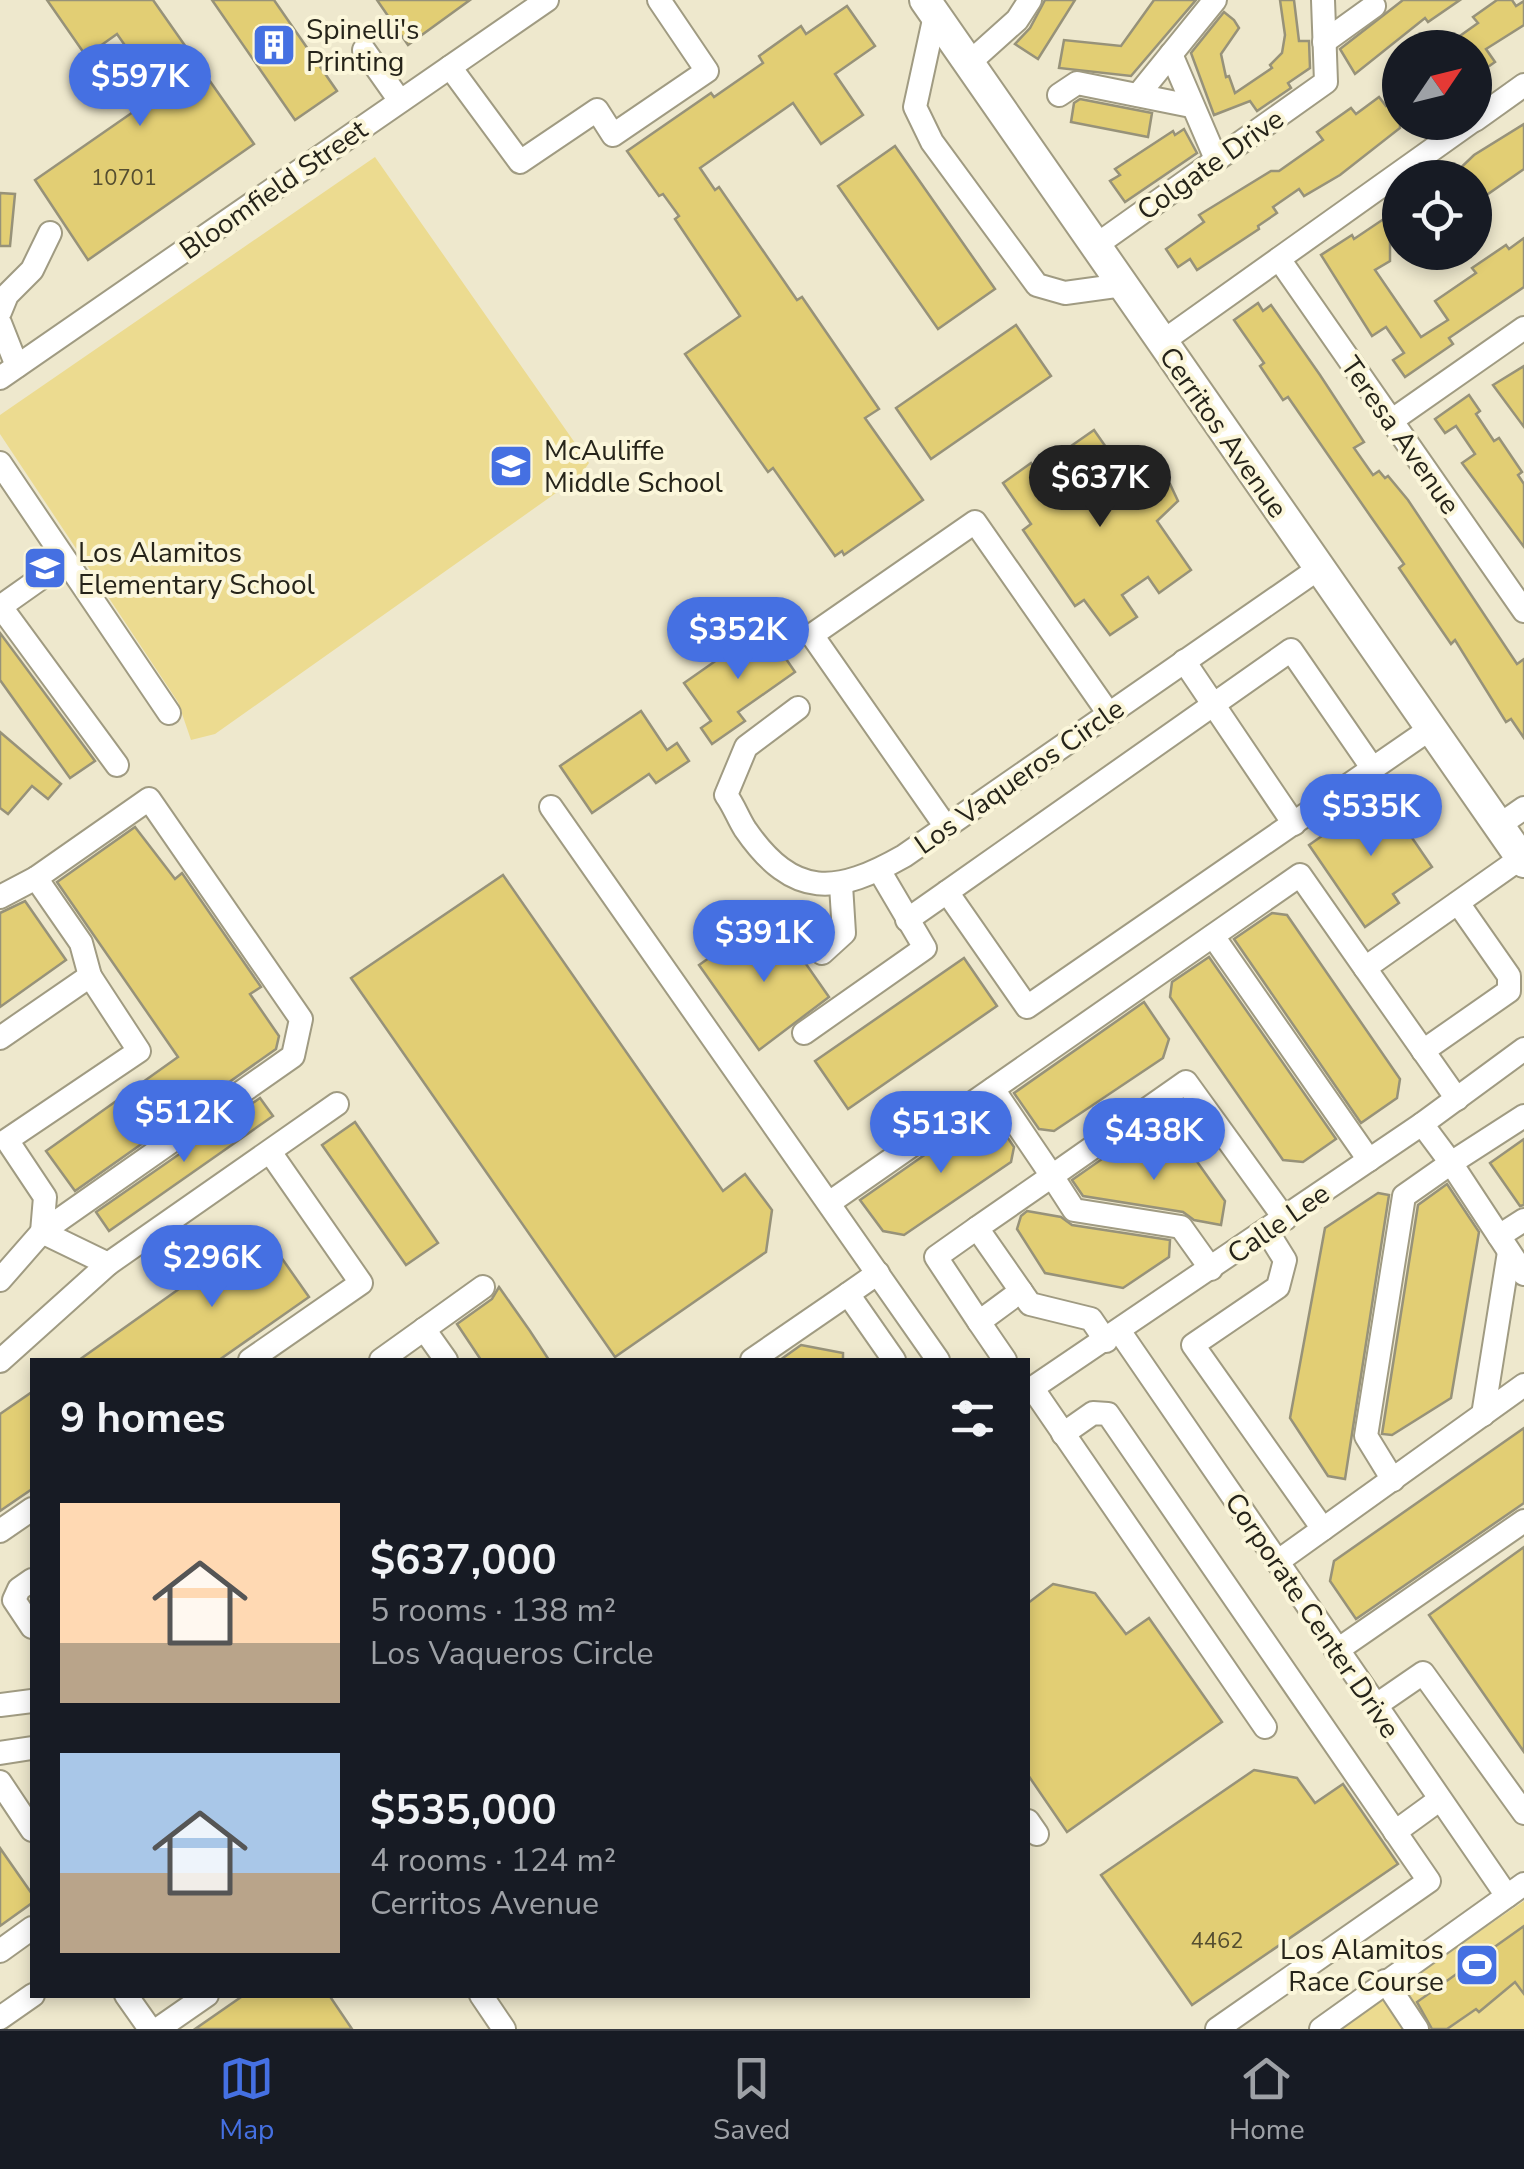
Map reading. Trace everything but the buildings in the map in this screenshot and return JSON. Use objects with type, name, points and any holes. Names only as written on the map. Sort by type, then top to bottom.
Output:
[{"type":"main road","name":"Cerritos Avenue","points":[[930,7],[1523,860]]},
{"type":"street","name":"Bloomfield Street","points":[[9,372],[547,0]]},
{"type":"street","points":[[450,66],[520,162],[597,110],[614,135],[707,71],[659,0]]},
{"type":"street","points":[[969,63],[1016,20],[1030,0]]},
{"type":"street","points":[[1138,95],[1215,0]]},
{"type":"street","points":[[1324,0],[1324,42]]},
{"type":"street","points":[[1324,42],[1372,2]]},
{"type":"street","points":[[930,7],[914,107],[932,142],[1036,285],[1065,292],[1123,285]]},
{"type":"street","name":"Colgate Drive","points":[[1095,246],[1326,82],[1324,42]]},
{"type":"street","points":[[364,50],[400,102]]},
{"type":"street","points":[[1171,54],[1216,159]]},
{"type":"street","points":[[1059,95],[1078,83],[1191,106]]},
{"type":"street","points":[[1492,108],[1524,85]]},
{"type":"street","points":[[1162,342],[1446,140]]},
{"type":"street","points":[[0,312],[7,295],[32,270],[50,233]]},
{"type":"street","name":"Teresa Avenue","points":[[1280,259],[1391,421],[1515,576],[1524,611]]},
{"type":"street","points":[[0,323],[9,372]]},
{"type":"street","points":[[1391,421],[1524,328]]},
{"type":"street","points":[[4,475],[168,713]]},
{"type":"street","points":[[946,827],[812,635],[975,522],[1109,714]]},
{"type":"street","points":[[64,561],[0,607],[117,764]]},
{"type":"street","name":"Los Vaqueros Circle","points":[[840,885],[879,870],[946,827],[1318,569]]},
{"type":"street","points":[[907,920],[1291,650],[1373,769]]},
{"type":"street","points":[[1184,662],[1294,824]]},
{"type":"street","points":[[798,708],[746,747],[726,795],[752,838],[788,871],[811,883],[840,885],[844,933],[822,953]]},
{"type":"street","points":[[947,892],[1027,1007],[1430,730]]},
{"type":"street","points":[[0,897],[36,878],[149,799],[301,1019],[293,1056],[42,1232],[0,1278]]},
{"type":"street","points":[[551,807],[937,1358]]},
{"type":"street","points":[[1498,826],[1524,808]]},
{"type":"street","points":[[1365,968],[1523,860]]},
{"type":"street","points":[[804,1033],[925,948],[879,870]]},
{"type":"street","points":[[828,1203],[1300,876],[1458,1100]]},
{"type":"street","points":[[36,878],[81,943],[90,976],[139,1051],[4,1135],[45,1197],[42,1232]]},
{"type":"street","points":[[1423,1051],[1509,991],[1509,976],[1458,903]]},
{"type":"street","points":[[1213,936],[1370,1160]]},
{"type":"street","points":[[0,1038],[90,976]]},
{"type":"street","name":"Calle Lee","points":[[1030,1390],[1458,1100],[1524,1049]]},
{"type":"street","points":[[1004,1358],[936,1257],[1186,1082],[1276,1225],[1284,1260],[1278,1288],[1193,1345],[1323,1530]]},
{"type":"street","points":[[993,1089],[1074,1210],[1181,1227],[1211,1269]]},
{"type":"street","points":[[0,1361],[108,1264],[337,1104]]},
{"type":"street","points":[[1393,1480],[1366,1436],[1404,1196],[1524,1116]]},
{"type":"street","points":[[1422,1124],[1524,1274]]},
{"type":"street","points":[[253,1358],[362,1284],[270,1152]]},
{"type":"street","points":[[1483,1415],[1504,1244],[1524,1220]]},
{"type":"street","points":[[977,1228],[1021,1291],[979,1322]]},
{"type":"street","points":[[42,1232],[108,1264]]},
{"type":"street","points":[[755,1358],[878,1273]]},
{"type":"street","points":[[384,1358],[483,1288]]},
{"type":"street","name":"Corporate Center Drive","points":[[1021,1291],[1030,1304],[1092,1319],[1113,1337],[1277,1562],[1439,1800],[1515,1890]]},
{"type":"street","points":[[848,1294],[893,1358]]},
{"type":"street","points":[[424,1329],[445,1358]]},
{"type":"street","points":[[1277,1562],[1524,1385]]},
{"type":"street","points":[[1030,1390],[1265,1727]]},
{"type":"street","points":[[1063,1434],[1094,1413],[1108,1414],[1429,1881],[1217,2029]]},
{"type":"street","points":[[0,1531],[30,1510]]},
{"type":"street","points":[[1336,1651],[1524,1521]]},
{"type":"street","points":[[30,1581],[18,1590],[14,1600],[30,1625]]},
{"type":"street","points":[[1375,1706],[1423,1673],[1524,1814]]},
{"type":"street","points":[[0,1705],[30,1701]]},
{"type":"street","points":[[0,1752],[30,1748]]},
{"type":"street","points":[[0,1782],[30,1827]]},
{"type":"street","points":[[1396,1832],[1439,1800]]},
{"type":"street","points":[[1321,2029],[1515,1890]]},
{"type":"street","points":[[0,1950],[30,1929]]},
{"type":"street","points":[[1386,1981],[1417,2029]]},
{"type":"street","points":[[0,2018],[30,1997]]},
{"type":"street","points":[[128,1998],[150,2029]]},
{"type":"street","points":[[158,2029],[204,1998]]},
{"type":"street","points":[[482,1998],[504,2029]]},
{"type":"shaded area","points":[[375,157],[589,463],[580,476],[215,734],[191,740],[178,702],[0,434],[0,415]]},
{"type":"shaded area","name":"Los Alamitos Race Course","points":[[1524,1901],[1524,2029],[1337,2029]]},
{"type":"place","name":"Spinelli's Printing","points":[[274,45]]},
{"type":"place","name":"McAuliffe Middle School","points":[[511,466]]},
{"type":"place","name":"Los Alamitos Elementary School","points":[[45,568]]},
{"type":"place","name":"Los Alamitos Race Course","points":[[1477,1965]]}]
